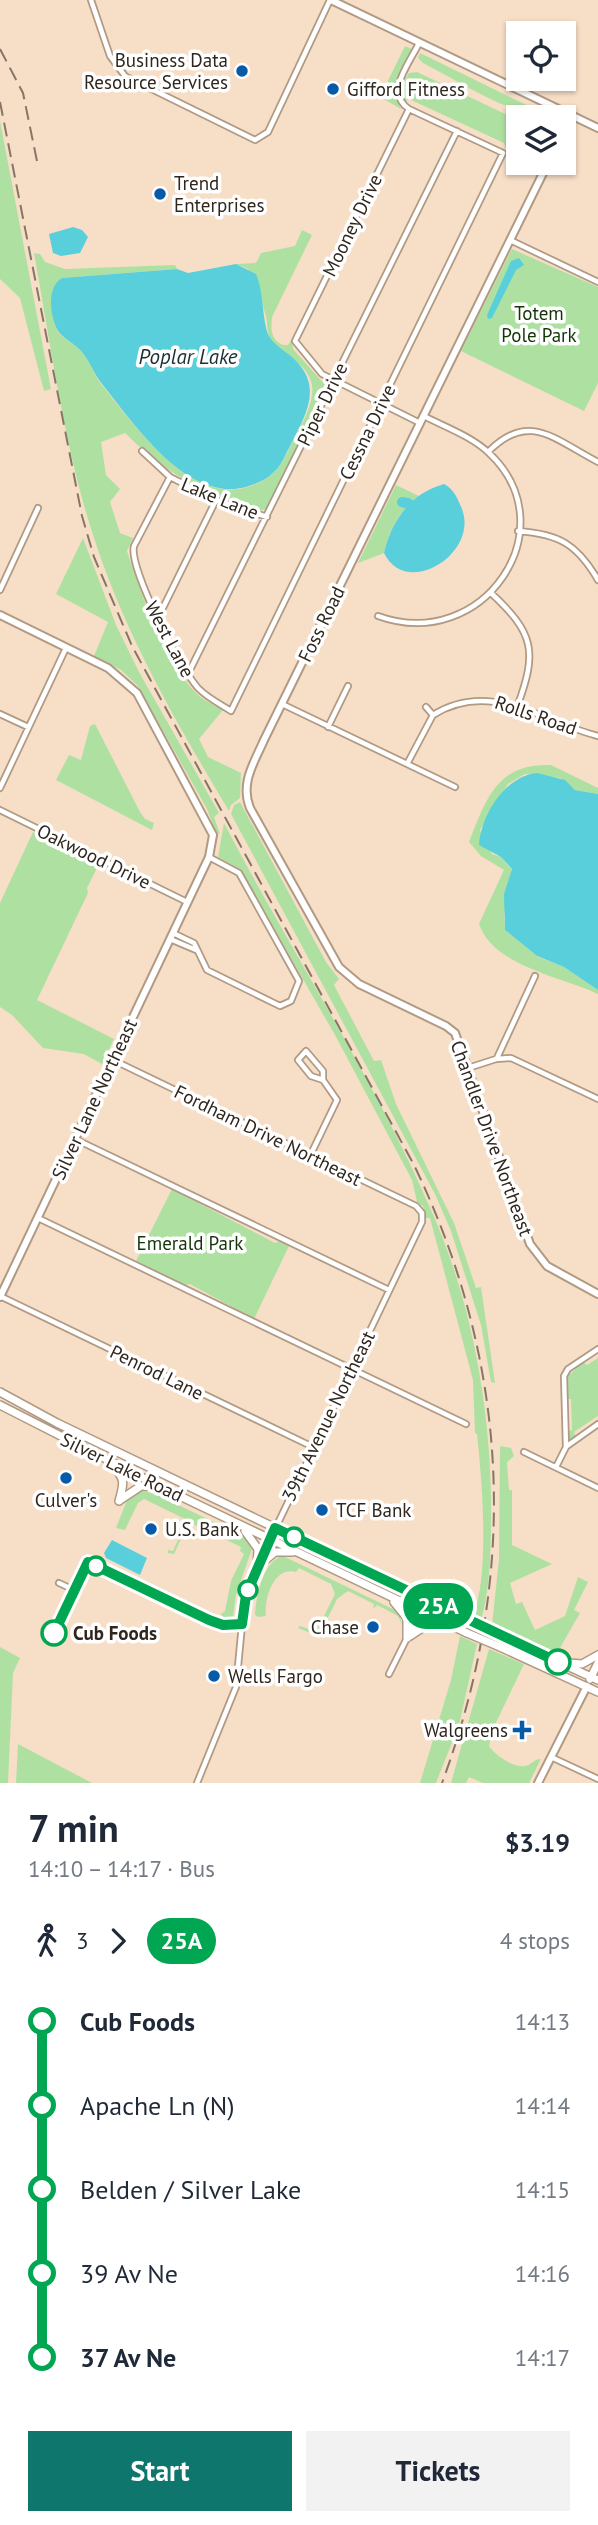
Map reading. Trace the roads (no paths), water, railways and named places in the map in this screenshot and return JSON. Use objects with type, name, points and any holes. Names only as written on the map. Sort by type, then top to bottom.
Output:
[{"type":"main road","points":[[0,1392],[275,1528],[595,1678]]},
{"type":"main road","name":"Silver Lake Road","points":[[0,1405],[161,1487],[445,1623],[598,1692]]},
{"type":"main road","points":[[100,1456],[122,1474],[124,1482],[119,1501],[141,1486],[161,1487]]},
{"type":"main road","points":[[234,1521],[255,1541],[257,1567]]},
{"type":"main road","points":[[257,1567],[275,1552],[299,1553]]},
{"type":"main road","points":[[378,1591],[405,1614],[407,1638]]},
{"type":"main road","points":[[407,1638],[417,1619],[424,1613],[442,1608]]},
{"type":"main road","points":[[407,1638],[428,1624],[445,1623]]},
{"type":"main road","points":[[558,1662],[582,1664],[598,1655]]},
{"type":"main road","points":[[587,1686],[595,1678],[598,1663]]},
{"type":"street","points":[[91,0],[110,56],[125,76],[251,139],[259,139],[268,132],[331,0],[549,105]]},
{"type":"street","points":[[420,42],[397,88],[399,100],[409,109],[457,131]]},
{"type":"street","name":"Mooney Drive","points":[[333,382],[322,374],[295,341],[409,109]]},
{"type":"street","points":[[576,118],[598,128]]},
{"type":"street","name":"Cessna Drive","points":[[231,711],[503,153],[457,131]]},
{"type":"street","name":"Piper Drive","points":[[187,676],[457,131]]},
{"type":"street","name":"Foss Road","points":[[452,1030],[359,984],[339,967],[250,808],[246,789],[248,777],[282,704],[542,175]]},
{"type":"street","points":[[510,240],[598,282]]},
{"type":"street","points":[[333,382],[488,452],[511,485],[518,510],[519,531],[512,560],[491,593],[470,610],[436,622],[402,623],[378,616]]},
{"type":"street","points":[[488,452],[509,433],[532,430],[598,462]]},
{"type":"street","name":"Lake Lane","points":[[142,451],[170,477],[216,500],[267,517]]},
{"type":"street","name":"West Lane","points":[[170,477],[133,550],[141,582],[187,676],[206,695],[231,711]]},
{"type":"street","points":[[158,618],[216,500]]},
{"type":"street","points":[[0,590],[38,508]]},
{"type":"street","points":[[519,531],[546,533],[562,540],[585,561],[598,580]]},
{"type":"street","points":[[491,593],[524,628],[528,668],[517,707]]},
{"type":"street","points":[[0,615],[117,673],[137,693],[210,827],[214,844],[209,856],[239,873],[299,984],[289,1005],[280,1006],[206,971],[196,950],[171,936]]},
{"type":"street","points":[[0,788],[66,647]]},
{"type":"street","points":[[328,727],[348,687]]},
{"type":"street","name":"Rolls Road","points":[[433,715],[485,699],[517,707],[598,736]]},
{"type":"street","points":[[282,704],[455,787]]},
{"type":"street","points":[[407,764],[433,715],[426,707]]},
{"type":"street","points":[[0,714],[28,727]]},
{"type":"street","name":"Oakwood Drive","points":[[0,810],[187,902]]},
{"type":"street","name":"Silver Lane Northeast","points":[[0,1297],[209,856]]},
{"type":"street","points":[[496,1059],[535,976]]},
{"type":"street","name":"Chandler Drive Northeast","points":[[452,1030],[530,1244],[547,1266],[598,1294]]},
{"type":"street","points":[[310,1156],[337,1100],[323,1080],[323,1071],[306,1051],[298,1059],[312,1077],[323,1080]]},
{"type":"street","name":"Fordham Drive Northeast","points":[[112,1059],[416,1206],[422,1213]]},
{"type":"street","points":[[468,1068],[496,1059],[516,1060],[598,1100]]},
{"type":"street","points":[[75,1139],[389,1290]]},
{"type":"street","name":"39th Avenue Northeast","points":[[197,1783],[236,1687],[244,1604],[257,1567],[422,1222],[422,1213]]},
{"type":"street","points":[[37,1218],[466,1424]]},
{"type":"street","name":"Penrod Lane","points":[[0,1297],[313,1447]]},
{"type":"street","points":[[566,1447],[564,1376],[568,1369],[598,1349]]},
{"type":"street","points":[[556,1467],[566,1447],[598,1424]]},
{"type":"street","points":[[524,1452],[598,1488]]},
{"type":"street","points":[[59,1583],[74,1590]]},
{"type":"street","points":[[389,1674],[407,1638]]},
{"type":"street","points":[[538,1783],[587,1686]]},
{"type":"street","points":[[551,1756],[598,1779]]},
{"type":"water","points":[[73,227],[82,230],[88,237],[80,253],[61,256],[53,253],[49,234]]},
{"type":"water","points":[[519,258],[524,265],[516,270],[492,318],[488,319],[487,315],[511,261]]},
{"type":"water","name":"Poplar Lake","points":[[236,264],[256,274],[269,336],[305,372],[310,394],[304,417],[276,470],[256,484],[227,489],[205,484],[185,473],[165,458],[147,439],[102,384],[82,352],[58,331],[51,303],[54,288],[62,278],[177,269],[188,273]]},
{"type":"water","points":[[444,484],[453,492],[462,509],[464,526],[460,541],[451,555],[438,565],[423,571],[408,572],[394,566],[384,553],[397,519],[412,501]]},
{"type":"water","points":[[537,773],[565,780],[575,790],[598,794],[598,990],[564,967],[537,956],[505,930],[504,894],[512,869],[501,857],[479,845],[484,822],[505,789],[525,776]]},
{"type":"water","points":[[112,1540],[147,1558],[140,1575],[106,1558],[104,1553]]},
{"type":"waterway","points":[[408,503],[402,502],[420,508]]},
{"type":"railway","points":[[0,49],[23,93],[38,166]]},
{"type":"railway","points":[[0,102],[82,516],[94,557],[132,646],[414,1165],[446,1241],[470,1317],[486,1394],[493,1471],[493,1549],[484,1627],[467,1705],[442,1783]]},
{"type":"place","name":"Business Data Resource Services","points":[[242,71]]},
{"type":"place","name":"Gifford Fitness","points":[[333,89]]},
{"type":"place","name":"Trend Enterprises","points":[[160,194]]},
{"type":"place","name":"Culver's","points":[[66,1478]]},
{"type":"place","name":"TCF Bank","points":[[322,1510]]},
{"type":"place","name":"U.S. Bank","points":[[151,1529]]},
{"type":"place","name":"Chase","points":[[373,1627]]},
{"type":"place","name":"Cub Foods","points":[[54,1633]]},
{"type":"place","name":"Wells Fargo","points":[[214,1676]]},
{"type":"place","name":"Walgreens","points":[[522,1730]]},
{"type":"park label","name":"Totem Pole Park","points":[[539,324]]},
{"type":"park label","name":"Emerald Park","points":[[190,1243]]}]
